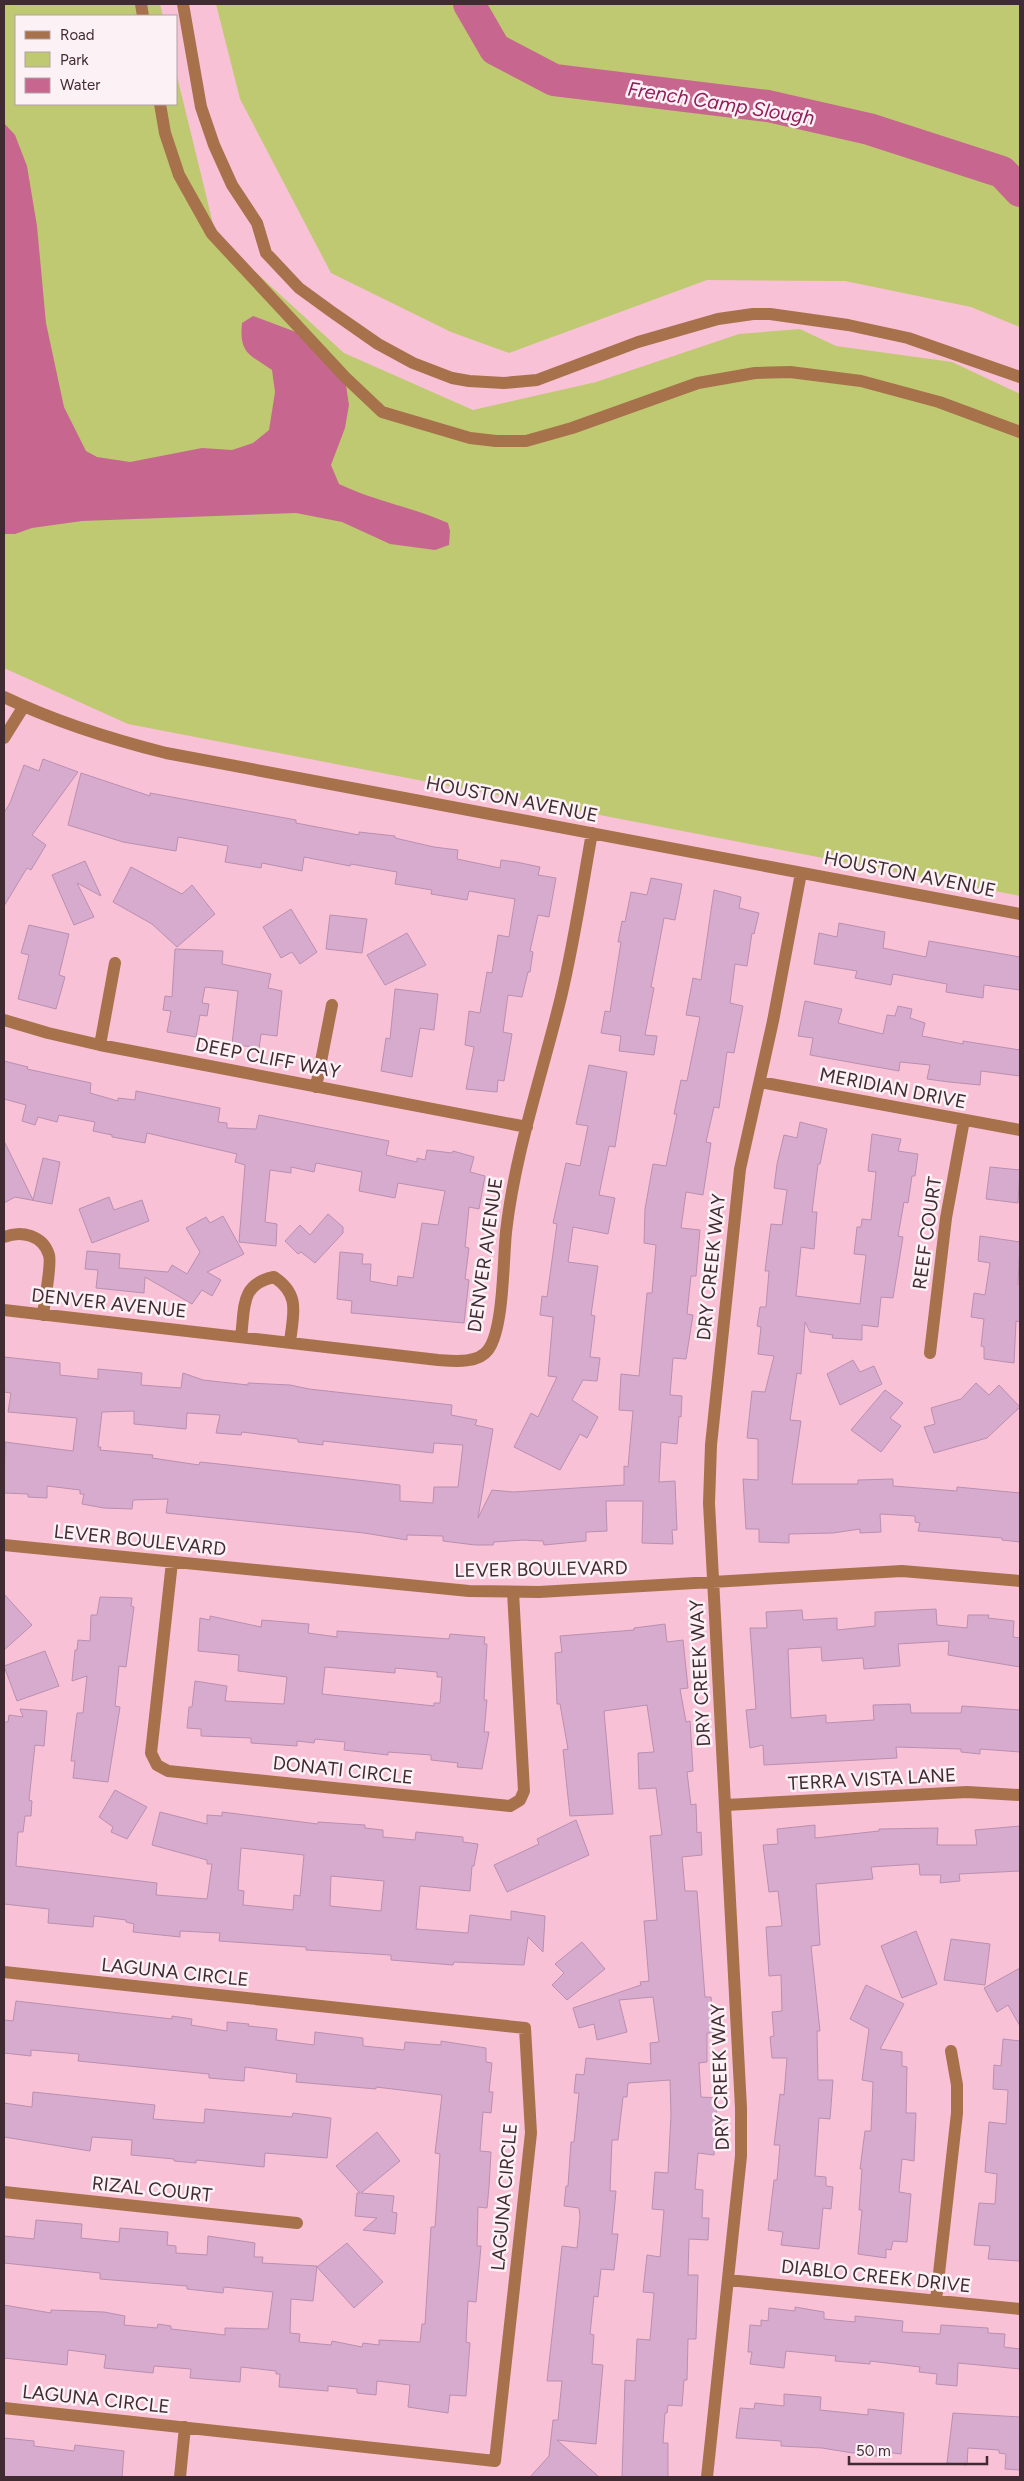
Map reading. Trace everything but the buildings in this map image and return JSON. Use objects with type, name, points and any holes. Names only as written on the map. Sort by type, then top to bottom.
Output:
[{"type":"street","points":[[183,4],[196,79],[211,136],[232,185],[257,223],[266,253],[299,288],[378,344],[413,363],[443,375],[469,381],[504,383],[537,380],[638,342],[737,316],[770,314],[848,325],[908,338],[1020,377]]},
{"type":"street","points":[[160,105],[165,133],[179,175],[212,234],[345,377],[382,412],[470,438],[496,441],[526,441],[572,428],[698,383],[755,373],[790,372],[861,381],[939,402],[1020,432]]},
{"type":"street","name":"HOUSTON AVENUE","points":[[4,697],[110,738],[166,753],[1020,914]]},
{"type":"street","points":[[4,738],[24,706]]},
{"type":"street","name":"DENVER AVENUE","points":[[4,1310],[459,1361],[476,1358],[488,1350],[497,1325],[506,1230],[514,1176],[561,995],[592,834]]},
{"type":"street","name":"DRY CREEK WAY","points":[[707,2477],[741,2156],[742,2108],[709,1503],[711,1445],[740,1169],[760,1082],[801,873]]},
{"type":"street","points":[[100,1045],[115,963]]},
{"type":"street","points":[[316,1087],[332,1005]]},
{"type":"street","name":"DEEP CLIFF WAY","points":[[4,1020],[100,1045],[526,1127]]},
{"type":"street","name":"MERIDIAN DRIVE","points":[[760,1082],[1020,1130]]},
{"type":"street","name":"REEF COURT","points":[[930,1352],[946,1218],[964,1120]]},
{"type":"street","points":[[4,1236],[24,1232],[40,1241],[50,1256],[43,1315]]},
{"type":"street","points":[[241,1337],[246,1293],[259,1280],[274,1277],[286,1285],[294,1302],[290,1342]]},
{"type":"street","name":"LEVER BOULEVARD","points":[[4,1545],[424,1588],[512,1592],[902,1571],[1020,1581]]},
{"type":"street","name":"DONATI CIRCLE","points":[[172,1562],[151,1753],[156,1765],[168,1771],[510,1806],[520,1800],[524,1791],[512,1592]]},
{"type":"street","name":"TERRA VISTA LANE","points":[[726,1806],[967,1792],[1020,1795]]},
{"type":"street","name":"LAGUNA CIRCLE","points":[[4,1972],[525,2028],[531,2134],[495,2461],[4,2408]]},
{"type":"street","points":[[936,2300],[957,2113],[957,2085],[951,2051]]},
{"type":"street","name":"RIZAL COURT","points":[[4,2192],[297,2223]]},
{"type":"street","name":"DIABLO CREEK DRIVE","points":[[728,2280],[1020,2309]]},
{"type":"street","name":"LAGUNA CIRCLE","points":[[180,2477],[185,2428]]},
{"type":"green space","points":[[4,4],[160,4],[163,15],[15,15],[15,105],[178,105],[178,80],[216,236],[344,353],[473,410],[596,382],[739,334],[800,329],[836,346],[952,362],[1020,394],[1020,896],[128,724],[4,668]]},
{"type":"green space","points":[[216,4],[1020,4],[1020,327],[971,307],[845,281],[707,280],[509,353],[451,332],[331,273],[240,99]]},
{"type":"water","points":[[4,123],[15,135],[27,166],[37,226],[46,323],[64,407],[86,451],[97,457],[130,462],[202,448],[232,450],[253,443],[269,430],[275,392],[272,370],[247,352],[242,341],[242,323],[253,316],[296,332],[346,385],[349,405],[345,428],[331,465],[339,484],[448,523],[450,531],[449,545],[435,550],[390,544],[342,522],[296,513],[82,521],[32,528],[15,534],[4,534]]},
{"type":"waterway","name":"French Camp Slough","points":[[469,4],[495,49],[554,80],[768,106],[869,129],[1002,172],[1020,191]]}]
